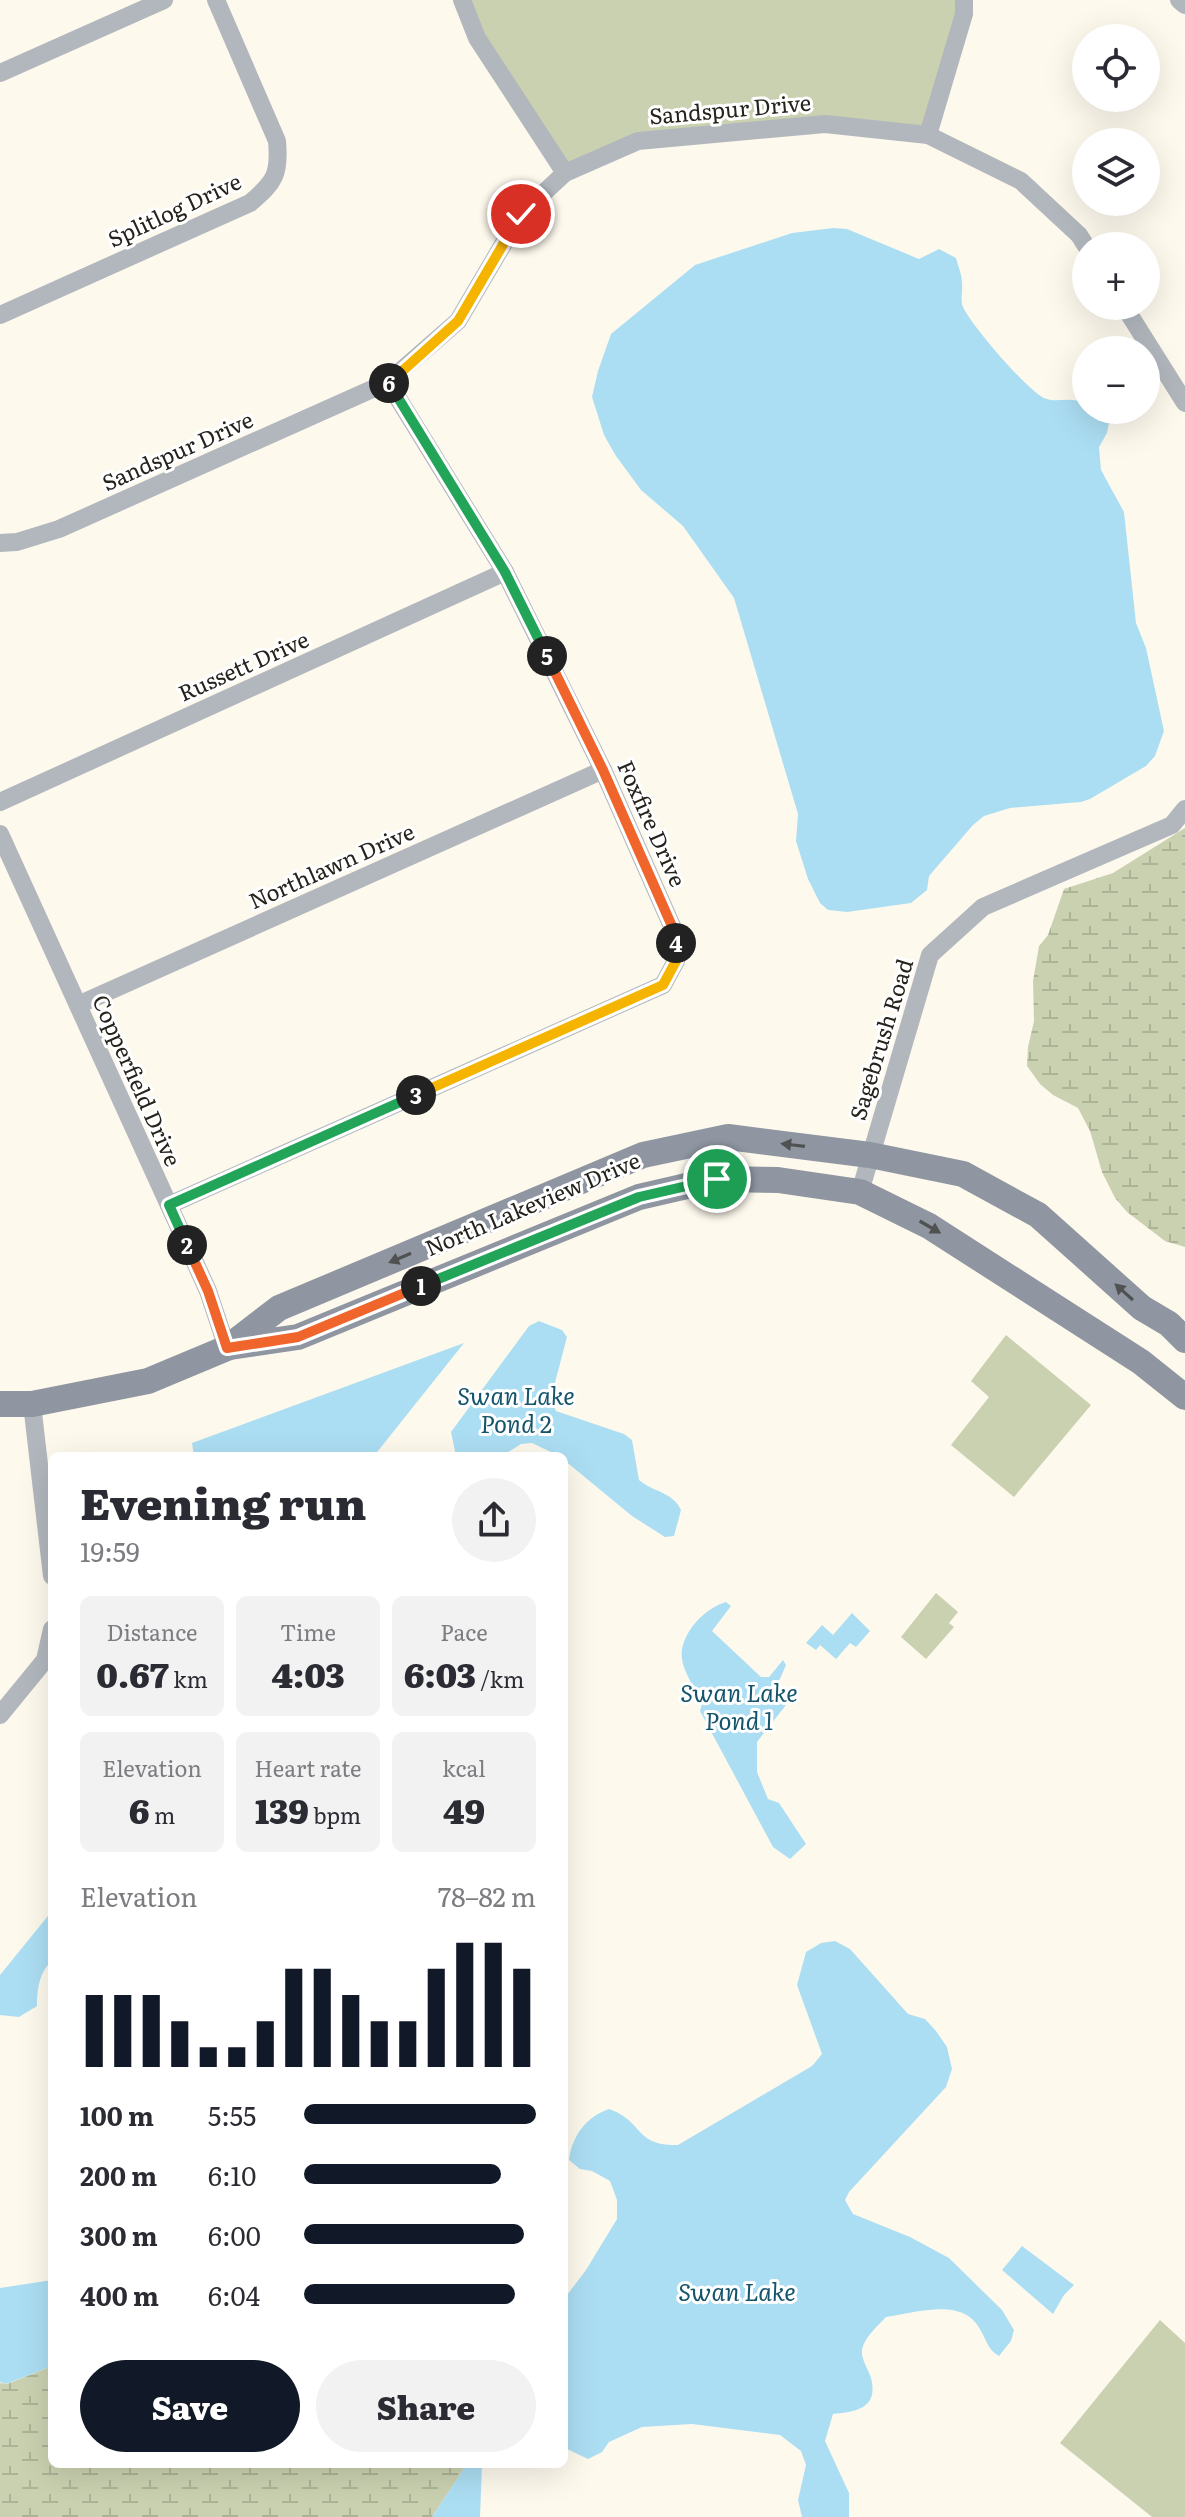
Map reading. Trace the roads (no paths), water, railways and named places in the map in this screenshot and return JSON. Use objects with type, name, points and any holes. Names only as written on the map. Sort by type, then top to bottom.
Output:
[{"type":"street","points":[[0,73],[164,0]]},
{"type":"street","name":"Splitlog Drive","points":[[0,315],[250,203],[268,188],[279,166],[277,141],[216,0]]},
{"type":"street","points":[[462,0],[477,38],[565,173]]},
{"type":"street","points":[[928,135],[964,14],[964,0]]},
{"type":"street","points":[[1179,0],[1185,5]]},
{"type":"street","name":"Sandspur Drive","points":[[0,543],[17,542],[59,529],[388,382],[458,321],[521,214],[565,173],[638,141],[825,124],[928,135],[1021,181],[1076,232]]},
{"type":"street","points":[[1133,320],[1185,403]]},
{"type":"street","name":"Foxfire Drive","points":[[169,1205],[663,985],[676,961],[675,933],[603,770],[505,572],[388,382]]},
{"type":"street","name":"Russett Drive","points":[[0,802],[505,572]]},
{"type":"street","name":"Northlawn Drive","points":[[78,1005],[603,770]]},
{"type":"street","name":"Sagebrush Road","points":[[860,1192],[930,955],[983,907],[1172,825],[1185,809]]},
{"type":"street","name":"Copperfield Drive","points":[[0,834],[208,1291],[227,1348]]},
{"type":"street","name":"North Lakeview Drive","points":[[227,1348],[279,1308],[643,1155],[728,1137],[870,1155],[963,1174],[1038,1215],[1142,1308],[1169,1324],[1185,1340]]},
{"type":"street","name":"North Lakeview Drive","points":[[0,1404],[32,1404],[148,1381],[227,1348],[298,1337],[639,1197],[717,1179],[778,1180],[860,1192],[929,1226],[1141,1362],[1181,1384]]},
{"type":"street","points":[[523,1207],[536,1238]]},
{"type":"street","points":[[32,1404],[48,1542]]},
{"type":"street","points":[[0,1715],[45,1660],[48,1647]]},
{"type":"water","points":[[847,229],[919,259],[939,249],[956,258],[962,279],[963,307],[1000,356],[1044,398],[1072,400],[1072,424],[1109,424],[1099,447],[1101,470],[1124,512],[1136,623],[1146,648],[1164,731],[1155,756],[1146,766],[1090,799],[1010,808],[984,816],[929,876],[927,890],[911,903],[847,912],[828,910],[820,903],[808,879],[796,841],[798,814],[734,598],[683,526],[641,490],[616,456],[604,435],[592,397],[611,334],[695,265],[792,233]]},
{"type":"water","name":"Swan Lake Pond 2","points":[[539,1321],[562,1330],[567,1337],[551,1398],[556,1411],[624,1434],[632,1440],[639,1480],[673,1499],[681,1510],[674,1536],[665,1537],[632,1516],[568,1463],[568,1452],[551,1452],[532,1443],[521,1444],[508,1452],[455,1452],[451,1432],[529,1326]]},
{"type":"water","points":[[464,1343],[377,1452],[193,1452],[192,1443]]},
{"type":"water","name":"Swan Lake Pond 1","points":[[726,1602],[731,1606],[712,1631],[761,1677],[769,1677],[783,1660],[786,1665],[779,1681],[786,1705],[757,1742],[757,1772],[768,1799],[779,1803],[806,1844],[790,1859],[773,1847],[700,1711],[702,1704],[683,1664],[683,1644],[693,1626],[709,1611]]},
{"type":"water","points":[[852,1613],[870,1631],[856,1647],[850,1643],[836,1659],[820,1645],[816,1650],[806,1643],[822,1625],[833,1635]]},
{"type":"water","points":[[48,1916],[48,1965],[38,1988],[37,2006],[19,2017],[0,2015],[0,1975]]},
{"type":"water","name":"Swan Lake","points":[[835,1941],[850,1949],[908,2014],[925,2019],[947,2047],[952,2069],[946,2087],[845,2200],[853,2214],[910,2237],[949,2258],[1002,2310],[1014,2330],[1011,2341],[999,2356],[990,2348],[973,2320],[952,2310],[925,2310],[886,2317],[870,2334],[862,2349],[871,2378],[872,2396],[857,2410],[833,2414],[825,2441],[849,2493],[849,2517],[802,2517],[798,2500],[806,2465],[801,2451],[780,2435],[692,2424],[642,2427],[609,2442],[602,2452],[588,2459],[568,2449],[568,2294],[617,2219],[617,2200],[610,2181],[592,2171],[580,2169],[569,2160],[573,2143],[587,2122],[609,2109],[629,2120],[654,2142],[678,2145],[812,2066],[822,2054],[797,1985],[806,1952],[821,1943]]},
{"type":"water","points":[[1022,2246],[1074,2285],[1053,2314],[1002,2270]]},
{"type":"water","points":[[48,2281],[48,2368],[6,2384],[0,2382],[0,2288]]},
{"type":"water","points":[[464,2468],[482,2468],[480,2517],[432,2517]]}]
